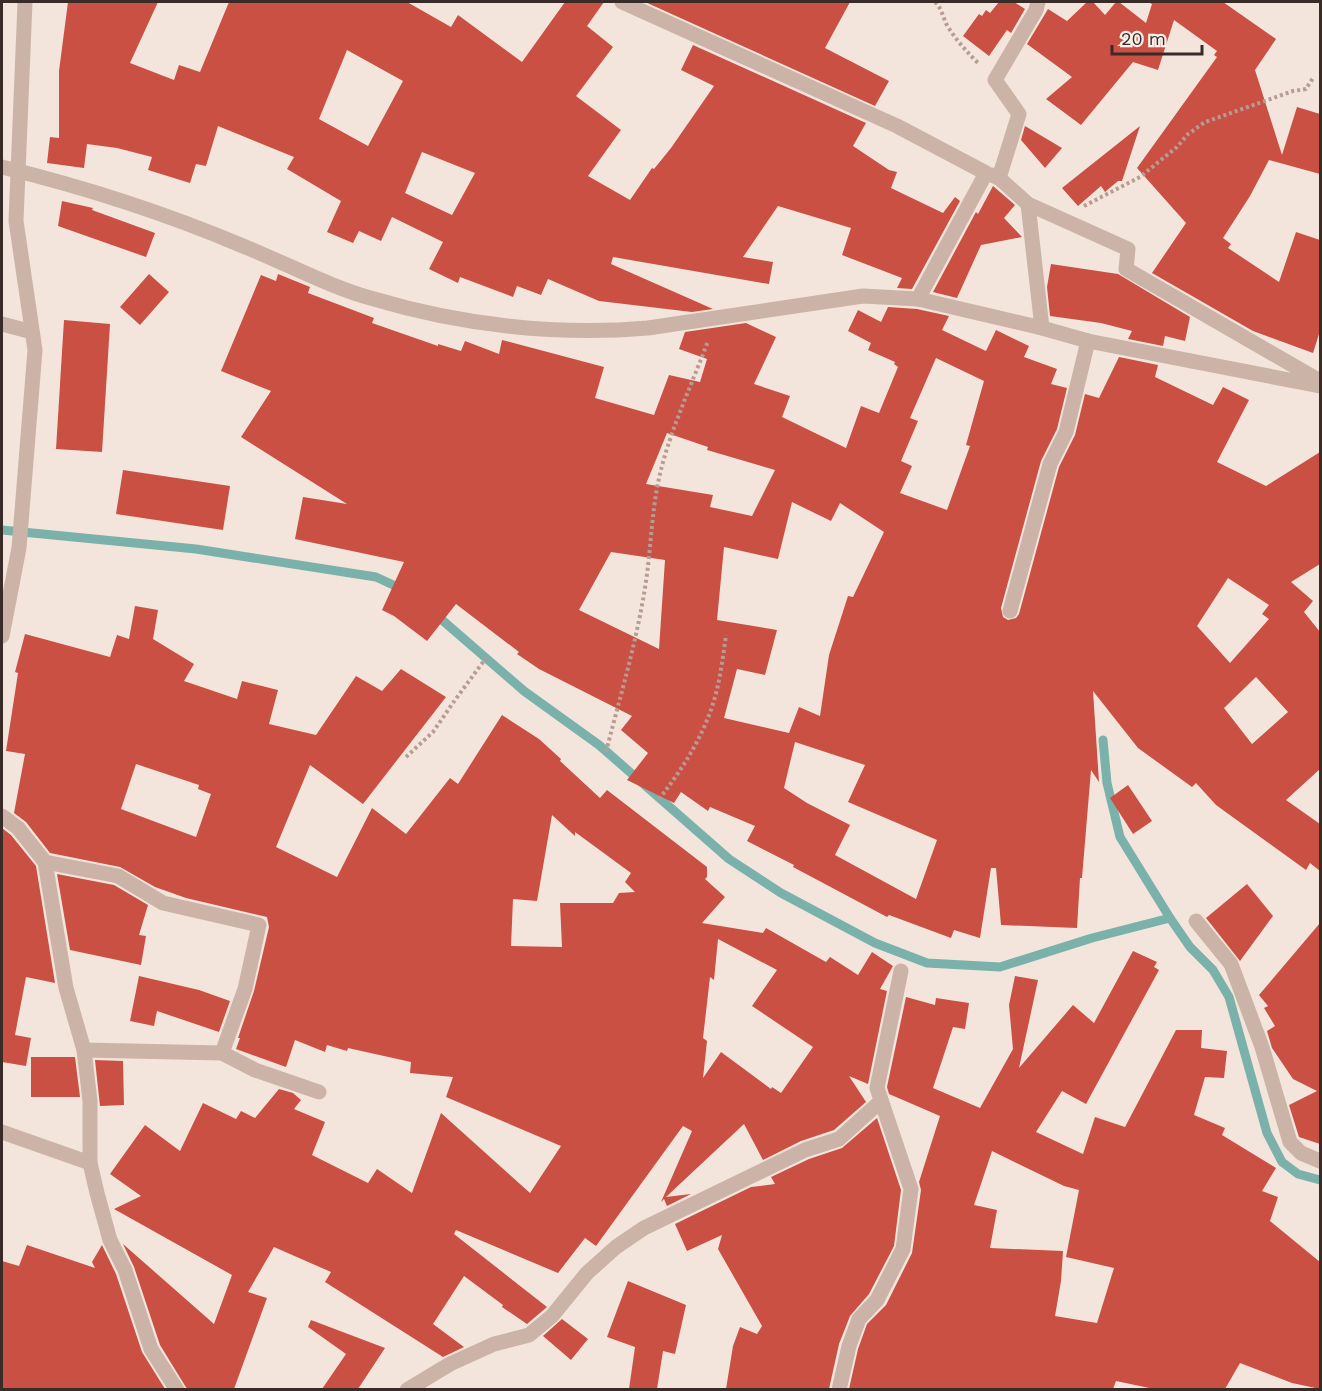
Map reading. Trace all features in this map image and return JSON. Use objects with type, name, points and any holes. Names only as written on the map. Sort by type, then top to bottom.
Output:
[{"type":"street","points":[[2,636],[19,548],[35,350],[16,221],[25,2]]},
{"type":"street","points":[[622,2],[897,126],[992,176],[1028,204],[1128,249],[1126,269],[1320,381]]},
{"type":"street","points":[[918,299],[992,176],[1019,114],[995,80],[1041,4]]},
{"type":"street","points":[[2,167],[140,206],[243,245],[371,299],[500,325],[614,331],[863,296],[918,299],[1088,341],[1320,386]]},
{"type":"street","points":[[1028,204],[1042,328]]},
{"type":"street","points":[[2,324],[32,332]]},
{"type":"street","points":[[1010,611],[1050,464],[1065,432],[1088,341]]},
{"type":"street","points":[[2,816],[18,828],[45,862],[66,988],[84,1050],[90,1101],[90,1163],[110,1240],[125,1270],[151,1348],[177,1389]]},
{"type":"street","points":[[45,862],[118,876],[163,903],[259,925],[245,989],[222,1053]]},
{"type":"street","points":[[1196,921],[1231,964],[1262,1047],[1290,1142],[1301,1153],[1320,1161]]},
{"type":"street","points":[[839,1389],[849,1346],[859,1319],[877,1300],[903,1249],[911,1189],[877,1088],[901,971]]},
{"type":"street","points":[[84,1050],[222,1053],[255,1070],[319,1092]]},
{"type":"street","points":[[407,1389],[450,1364],[494,1344],[529,1335],[552,1316],[587,1273],[616,1247],[644,1228],[805,1150],[839,1139],[881,1101]]},
{"type":"street","points":[[2,1132],[90,1163]]},
{"type":"path","points":[[935,2],[962,47],[995,80]]},
{"type":"path","points":[[1059,218],[1140,177],[1177,147],[1188,134],[1205,122],[1306,88],[1314,78]]},
{"type":"path","points":[[606,752],[638,627],[658,482],[675,427],[716,318]]},
{"type":"path","points":[[658,799],[680,772],[713,703],[719,682],[726,635]]},
{"type":"path","points":[[406,757],[433,732],[486,658]]},
{"type":"building","points":[[68,2],[158,2],[130,63],[174,80],[179,65],[200,72],[229,2],[407,2],[451,27],[458,15],[522,62],[565,2],[604,2],[587,26],[613,47],[576,96],[621,130],[588,176],[630,200],[652,168],[654,169],[671,148],[714,86],[681,70],[693,45],[866,123],[853,146],[889,170],[897,172],[891,188],[943,213],[955,197],[960,201],[912,289],[897,288],[902,278],[842,255],[851,228],[778,206],[743,257],[773,262],[769,284],[613,257],[611,264],[713,309],[692,312],[599,301],[548,279],[541,295],[517,286],[513,297],[460,277],[458,283],[429,269],[443,242],[392,217],[381,241],[359,231],[353,243],[327,232],[341,201],[287,169],[294,157],[218,126],[206,166],[196,164],[190,183],[148,170],[152,157],[117,148],[87,144],[84,168],[47,163],[50,137],[59,138],[59,71]],"holes":[[[347,50],[403,81],[368,146],[319,119]],[[422,152],[475,173],[452,215],[405,193]]]},
{"type":"building","points":[[645,2],[850,2],[825,48],[889,81],[875,106]]},
{"type":"building","points":[[999,2],[1014,2],[1025,9],[1011,33],[1007,30],[989,56],[963,36],[979,14],[982,16],[986,10],[990,13]]},
{"type":"building","points":[[1087,2],[1093,2],[1105,15],[1116,2],[1119,2],[1146,23],[1152,4],[1148,2],[1223,2],[1276,39],[1255,70],[1282,155],[1297,107],[1320,114],[1320,174],[1269,160],[1250,196],[1223,238],[1231,244],[1228,248],[1279,282],[1296,232],[1320,240],[1320,331],[1313,353],[1253,331],[1152,273],[1186,223],[1137,168],[1217,57],[1214,55],[1217,51],[1174,20],[1158,70],[1133,62],[1081,125],[1046,99],[1072,77],[1027,44],[1048,9],[1067,21]]},
{"type":"building","points":[[1025,126],[1062,148],[1045,168],[1021,140]]},
{"type":"building","points":[[1140,126],[1122,181],[1118,181],[1105,192],[1101,186],[1078,206],[1062,188]]},
{"type":"building","points":[[993,186],[1015,205],[1004,218],[1022,237],[981,245],[957,298],[933,292],[976,212],[978,214]]},
{"type":"building","points":[[62,201],[93,208],[92,210],[155,233],[146,257],[58,226]]},
{"type":"building","points":[[1051,264],[1118,274],[1190,317],[1185,341],[1165,336],[1163,346],[1128,339],[1132,331],[1101,323],[1050,316],[1047,287]]},
{"type":"building","points":[[149,274],[169,292],[140,325],[120,307]]},
{"type":"building","points":[[278,274],[310,287],[308,293],[374,318],[372,323],[438,346],[438,344],[461,351],[465,341],[499,354],[502,340],[604,367],[595,398],[654,415],[669,375],[700,382],[707,359],[679,349],[685,332],[746,323],[776,337],[754,384],[790,396],[782,417],[846,448],[861,406],[879,413],[898,367],[894,364],[895,362],[868,350],[871,343],[848,331],[858,310],[881,322],[888,307],[917,309],[949,316],[942,330],[986,351],[996,330],[1029,346],[1024,357],[1057,369],[1051,384],[1067,388],[1057,429],[1041,461],[1001,608],[1003,617],[1008,620],[1016,618],[1019,614],[1059,467],[1075,435],[1085,394],[1099,398],[1119,357],[1158,365],[1155,377],[1213,405],[1223,387],[1249,400],[1217,462],[1266,486],[1320,452],[1320,564],[1291,582],[1313,601],[1304,612],[1320,632],[1320,769],[1286,800],[1320,824],[1320,871],[1310,863],[1306,870],[1216,805],[1196,783],[1192,787],[1138,748],[1093,691],[1099,782],[1091,770],[1077,928],[1001,925],[996,868],[991,868],[980,938],[954,930],[951,938],[889,915],[887,917],[747,841],[755,826],[710,807],[708,811],[681,792],[674,803],[627,780],[648,753],[621,730],[632,716],[539,669],[456,604],[427,641],[394,616],[382,610],[404,562],[295,539],[303,497],[347,504],[241,437],[271,391],[221,371],[261,275],[276,281]],"holes":[[[936,358],[984,381],[966,445],[970,446],[947,510],[900,493],[912,466],[901,461],[918,421],[910,418]],[[667,433],[708,447],[707,450],[775,470],[752,516],[710,507],[713,495],[646,484]],[[792,502],[831,521],[840,503],[884,532],[853,597],[848,596],[829,655],[820,716],[799,707],[789,733],[724,718],[737,669],[765,675],[777,630],[717,620],[724,547],[778,559]],[[611,552],[665,560],[659,649],[579,610]],[[1228,578],[1269,605],[1262,614],[1269,619],[1230,663],[1197,626]],[[1256,677],[1288,712],[1252,744],[1224,708]],[[795,742],[865,765],[848,802],[937,840],[916,899],[835,855],[850,825],[807,803],[784,788]]]},
{"type":"building","points":[[64,320],[110,324],[102,452],[56,449]]},
{"type":"building","points":[[123,470],[230,486],[223,530],[116,514]]},
{"type":"building","points":[[135,606],[158,610],[153,639],[194,664],[184,681],[237,699],[242,681],[278,690],[269,724],[316,735],[356,676],[382,691],[401,669],[446,697],[363,804],[310,765],[276,847],[337,877],[372,808],[406,834],[450,778],[458,784],[502,715],[539,739],[600,798],[607,790],[707,867],[705,879],[725,897],[702,923],[763,933],[766,928],[826,962],[830,957],[858,975],[872,952],[893,966],[880,989],[887,991],[868,1084],[849,1076],[866,1102],[834,1130],[801,1141],[763,1160],[744,1124],[666,1197],[691,1194],[667,1206],[664,1199],[661,1202],[692,1131],[683,1126],[596,1246],[585,1238],[558,1273],[456,1230],[454,1234],[547,1307],[527,1324],[464,1276],[433,1324],[464,1347],[443,1357],[325,1282],[331,1272],[274,1247],[248,1292],[267,1298],[234,1389],[187,1389],[160,1345],[134,1267],[123,1244],[214,1324],[232,1275],[114,1209],[141,1196],[110,1174],[145,1125],[180,1151],[203,1103],[236,1119],[241,1111],[255,1118],[279,1089],[293,1093],[301,1100],[294,1109],[325,1122],[312,1155],[368,1183],[377,1169],[412,1193],[441,1113],[530,1193],[561,1146],[446,1097],[453,1077],[410,1073],[411,1062],[348,1048],[347,1051],[327,1045],[325,1052],[295,1040],[286,1067],[236,1049],[254,991],[269,927],[267,917],[186,898],[155,887],[120,867],[50,853],[26,822],[14,813],[25,754],[6,751],[18,673],[15,672],[25,634],[110,657],[117,635],[129,639]],"holes":[[[136,764],[199,785],[198,789],[211,794],[196,837],[121,809]],[[552,815],[575,836],[575,832],[631,873],[625,882],[635,892],[619,893],[613,903],[560,903],[562,947],[511,946],[513,899],[537,901]],[[718,939],[777,970],[752,1006],[813,1047],[781,1093],[772,1087],[771,1089],[721,1052],[703,1078],[707,1041],[703,1038],[710,977],[714,980]]]},
{"type":"building","points":[[1128,785],[1152,821],[1133,834],[1110,798]]},
{"type":"building","points":[[2,828],[11,835],[36,866],[55,983],[26,977],[15,1035],[31,1038],[26,1066],[2,1062]]},
{"type":"building","points":[[57,874],[114,885],[148,905],[139,935],[146,936],[141,965],[70,950]]},
{"type":"building","points":[[1247,884],[1273,916],[1240,961],[1206,918]]},
{"type":"building","points":[[1320,923],[1320,1144],[1299,1137],[1289,1105],[1317,1091],[1293,1079],[1272,1048],[1267,1031],[1275,1026],[1264,1008],[1268,1006],[1259,995]]},
{"type":"building","points":[[1133,951],[1157,962],[1154,967],[1159,970],[1086,1104],[1062,1091],[1036,1132],[1083,1154],[1095,1117],[1125,1127],[1176,1030],[1202,1030],[1201,1048],[1227,1051],[1224,1078],[1205,1077],[1194,1115],[1225,1128],[1222,1135],[1276,1168],[1262,1191],[1278,1197],[1270,1221],[1320,1262],[1320,1389],[1292,1383],[1240,1363],[1225,1389],[1154,1389],[1116,1381],[1113,1389],[849,1389],[858,1349],[867,1324],[886,1305],[912,1253],[921,1190],[919,1182],[940,1116],[889,1094],[887,1087],[906,997],[935,1005],[936,998],[969,1003],[965,1029],[953,1027],[933,1088],[980,1108],[1013,1049],[1009,1005],[1015,976],[1038,980],[1019,1068],[1073,1005],[1094,1023]],"holes":[[[992,1151],[1064,1186],[1079,1190],[1066,1257],[1114,1268],[1097,1323],[1055,1316],[1063,1251],[990,1248],[997,1210],[974,1205]]]},
{"type":"building","points":[[139,976],[199,990],[230,1001],[219,1032],[157,1011],[154,1026],[130,1021]]},
{"type":"building","points":[[31,1057],[75,1057],[80,1097],[31,1097]]},
{"type":"building","points":[[95,1060],[123,1061],[124,1105],[100,1106]]},
{"type":"building","points":[[877,1118],[901,1190],[894,1246],[869,1294],[850,1316],[839,1344],[829,1389],[726,1389],[733,1346],[740,1327],[757,1334],[762,1326],[718,1249],[722,1235],[687,1251],[675,1224],[751,1187],[775,1184],[771,1177],[809,1159],[842,1148]]},
{"type":"building","points":[[27,1245],[95,1268],[92,1262],[102,1245],[116,1274],[142,1352],[165,1389],[2,1389],[2,1261],[19,1266]]},
{"type":"building","points":[[628,1281],[686,1305],[675,1354],[663,1351],[657,1389],[629,1389],[635,1347],[607,1337]]},
{"type":"building","points":[[562,1319],[588,1339],[571,1360],[543,1336]]},
{"type":"building","points":[[311,1320],[385,1348],[358,1389],[322,1389],[346,1354],[308,1327]]},
{"type":"waterway","points":[[2,530],[196,549],[376,577],[404,590]]},
{"type":"waterway","points":[[434,613],[524,691],[599,745],[729,859],[781,893],[875,943],[927,963],[1000,967],[1092,938],[1170,918],[1190,947],[1213,970],[1229,997],[1267,1133],[1282,1162],[1298,1174],[1320,1180]]},
{"type":"waterway","points":[[1103,740],[1107,783],[1120,837],[1170,918]]}]
